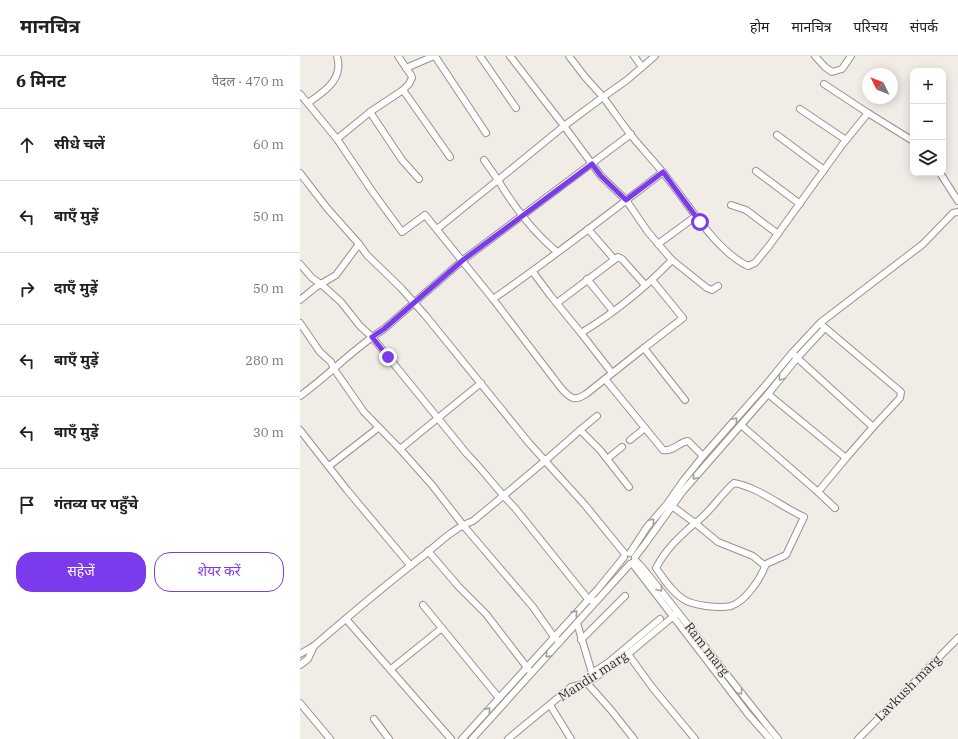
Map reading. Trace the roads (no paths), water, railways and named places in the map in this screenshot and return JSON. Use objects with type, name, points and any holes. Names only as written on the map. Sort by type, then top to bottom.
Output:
[{"type":"street","points":[[308,103],[325,90],[333,80],[338,69],[337,56]]},
{"type":"street","points":[[337,139],[370,112],[403,90],[409,84],[412,78],[411,75],[398,56]]},
{"type":"street","points":[[406,68],[434,56],[486,133]]},
{"type":"street","points":[[480,56],[516,108]]},
{"type":"street","points":[[510,56],[601,176],[626,200],[658,244],[672,260],[706,288],[712,290],[718,286]]},
{"type":"street","points":[[569,56],[603,97],[630,134],[663,172],[696,216],[725,250],[748,266],[755,263],[778,234],[846,140],[868,114]]},
{"type":"street","points":[[634,56],[642,67]]},
{"type":"street","points":[[437,229],[564,126],[655,56]]},
{"type":"street","points":[[815,56],[832,72],[842,69],[851,56]]},
{"type":"street","points":[[824,84],[868,114],[911,140]]},
{"type":"street","points":[[403,90],[450,157]]},
{"type":"street","points":[[300,94],[337,139],[361,176],[402,232],[426,215],[568,395],[573,398],[579,398],[683,318],[652,280]]},
{"type":"street","points":[[800,109],[846,140]]},
{"type":"street","points":[[370,112],[402,160],[419,179]]},
{"type":"street","points":[[300,396],[372,337],[384,329],[463,260],[630,134]]},
{"type":"street","points":[[777,135],[824,170]]},
{"type":"street","points":[[484,160],[522,215],[545,242],[557,252]]},
{"type":"street","points":[[756,170],[800,204]]},
{"type":"street","points":[[493,299],[533,272],[557,252],[663,172]]},
{"type":"street","name":"Ram marg","points":[[300,173],[327,208],[367,255],[414,302],[544,462],[586,505],[630,558],[641,566],[675,614],[778,739]]},
{"type":"street","points":[[942,176],[958,201]]},
{"type":"street","points":[[731,205],[746,210],[778,234]]},
{"type":"street","points":[[472,739],[577,623],[630,558],[647,527],[667,504],[683,481],[792,353],[923,244],[953,213],[958,212]]},
{"type":"street","points":[[658,244],[696,216]]},
{"type":"street","points":[[588,229],[614,260]]},
{"type":"street","points":[[300,300],[336,274],[359,244]]},
{"type":"street","points":[[557,303],[618,257],[622,258],[645,285]]},
{"type":"street","points":[[581,333],[613,311],[652,280],[672,260]]},
{"type":"street","points":[[300,264],[312,278],[341,302],[360,326],[372,337],[503,496],[516,508],[588,599],[595,601]]},
{"type":"street","points":[[533,272],[612,373]]},
{"type":"street","points":[[587,279],[613,311]]},
{"type":"street","points":[[300,323],[320,352],[331,362],[334,369],[364,412],[432,485],[533,607],[554,637],[560,642]]},
{"type":"street","points":[[462,739],[588,599],[646,544],[683,491],[768,394],[823,326]]},
{"type":"street","points":[[818,492],[873,427],[900,398],[901,392],[823,326]]},
{"type":"street","points":[[644,348],[685,400]]},
{"type":"street","points":[[792,353],[873,427]]},
{"type":"street","points":[[605,379],[663,450],[670,450],[685,441],[688,441],[703,456]]},
{"type":"street","points":[[400,449],[481,383]]},
{"type":"street","points":[[768,394],[846,458]]},
{"type":"street","points":[[300,654],[314,646],[410,565],[463,524],[473,521],[597,416]]},
{"type":"street","points":[[741,425],[835,508]]},
{"type":"street","points":[[329,466],[378,428]]},
{"type":"street","points":[[630,440],[645,428]]},
{"type":"street","points":[[300,430],[410,565]]},
{"type":"street","points":[[580,430],[607,459],[629,486]]},
{"type":"street","points":[[607,459],[622,447]]},
{"type":"street","points":[[734,483],[763,494],[804,517],[786,555],[766,564],[753,587],[741,599],[731,606],[715,608],[698,605],[684,600],[669,586],[656,568],[672,543],[695,524],[734,483]]},
{"type":"street","points":[[672,506],[718,542],[752,556],[765,566]]},
{"type":"street","points":[[428,551],[459,587],[486,614],[526,668],[532,673]]},
{"type":"street","points":[[581,640],[625,596]]},
{"type":"street","points":[[423,605],[499,698]]},
{"type":"street","points":[[675,614],[748,714],[770,739]]},
{"type":"street","name":"Mandir marg","points":[[511,738],[571,687],[587,683],[628,654],[675,614]]},
{"type":"street","points":[[346,619],[451,739]]},
{"type":"street","points":[[577,623],[592,673],[609,662],[660,619]]},
{"type":"street","points":[[391,669],[442,628]]},
{"type":"street","name":"Lavkush marg","points":[[858,739],[958,638]]},
{"type":"street","points":[[300,665],[308,659],[314,646]]},
{"type":"street","points":[[628,654],[652,687],[695,739]]},
{"type":"street","points":[[587,683],[634,739]]},
{"type":"street","points":[[300,703],[330,739]]},
{"type":"street","points":[[550,705],[571,739]]},
{"type":"street","points":[[374,719],[389,739]]}]
